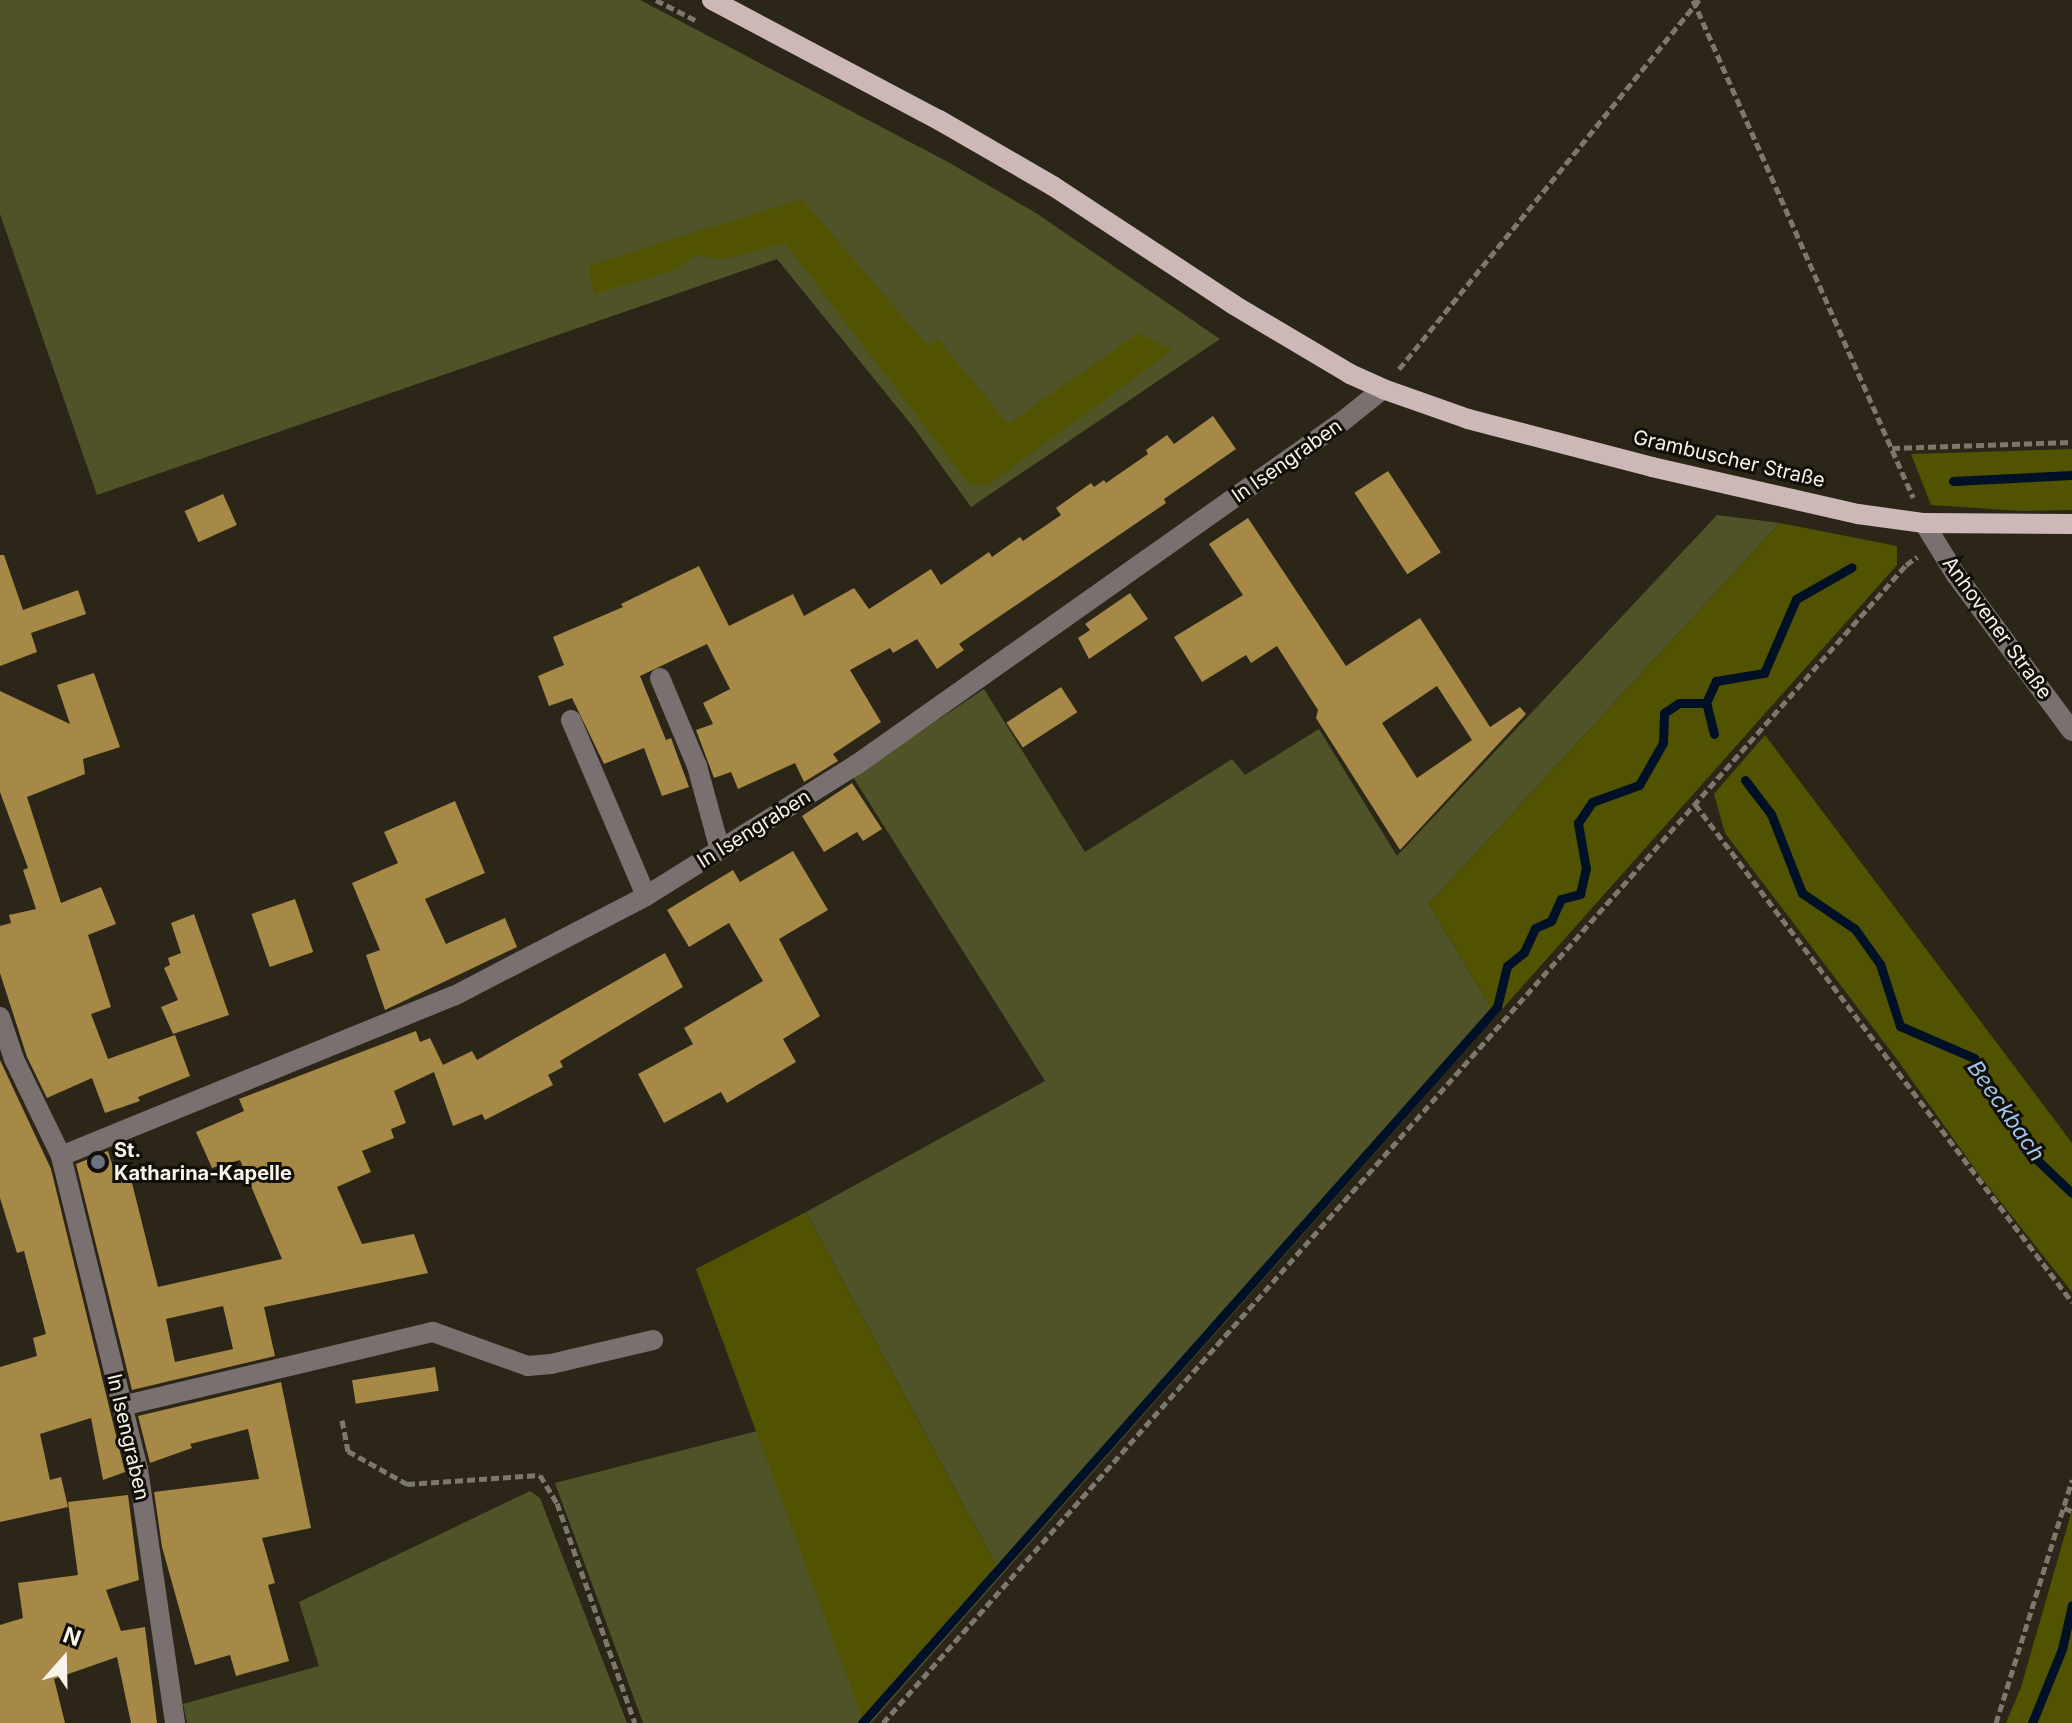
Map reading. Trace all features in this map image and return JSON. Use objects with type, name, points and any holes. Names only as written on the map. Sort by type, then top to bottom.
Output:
[{"type":"main road","name":"Grambuscher Straße","points":[[712,0],[1040,178],[1234,305],[1350,374],[1383,389],[1468,419],[1652,467],[1858,514],[1924,523],[2072,524]]},
{"type":"street","name":"In Isengraben","points":[[61,1156],[454,996],[646,896],[856,765],[1343,421],[1383,389]]},
{"type":"street","name":"Anhovener Straße","points":[[1924,523],[2072,731]]},
{"type":"street","points":[[660,678],[697,766],[720,850]]},
{"type":"street","points":[[571,720],[646,896]]},
{"type":"street","name":"In Isengraben","points":[[0,1017],[14,1059],[61,1156],[138,1469],[175,1723]]},
{"type":"street","points":[[122,1406],[433,1332],[528,1366],[551,1364],[653,1340]]},
{"type":"path","points":[[656,0],[703,24]]},
{"type":"path","points":[[1383,389],[1696,1],[1924,523]]},
{"type":"path","points":[[1892,448],[2072,442]]},
{"type":"path","points":[[883,1723],[1906,565],[1936,544]]},
{"type":"path","points":[[1695,804],[2072,1302]]},
{"type":"path","points":[[342,1420],[348,1451],[407,1484],[540,1475],[557,1503],[635,1723]]},
{"type":"path","points":[[1996,1723],[2072,1480]]},
{"type":"path","points":[[2064,1508],[2072,1511]]},
{"type":"green space","points":[[0,0],[640,0],[948,162],[1036,213],[1220,339],[971,507],[914,428],[777,259],[97,495],[0,214]]},
{"type":"green space","points":[[1717,515],[1780,523],[1429,904],[1496,1016],[871,1723],[643,1723],[555,1483],[757,1431],[798,1542],[996,1565],[806,1212],[1045,1081],[853,777],[984,689],[1085,852],[1232,759],[1245,775],[1319,729],[1397,856]]},
{"type":"green space","points":[[530,1491],[540,1498],[627,1723],[187,1723],[183,1704],[319,1666],[299,1602]]},
{"type":"shaded area","points":[[802,199],[928,346],[938,339],[1008,424],[1139,333],[1172,350],[988,485],[969,484],[785,243],[721,260],[697,255],[674,270],[595,294],[589,277],[590,265]]},
{"type":"shaded area","points":[[2072,449],[2072,510],[2022,511],[1931,505],[1911,454]]},
{"type":"shaded area","points":[[1780,523],[1897,546],[1897,565],[1496,1016],[1429,904]]},
{"type":"shaded area","points":[[1765,735],[2072,1143],[2072,1292],[1980,1176],[1899,1062],[1725,833],[1714,794]]},
{"type":"shaded area","points":[[806,1212],[996,1565],[862,1717],[696,1269]]},
{"type":"shaded area","points":[[2072,1510],[2072,1723],[2006,1723],[2021,1687]]},
{"type":"building","points":[[1213,416],[1236,449],[1164,499],[1166,503],[959,644],[964,650],[937,669],[917,639],[893,653],[890,648],[850,670],[881,722],[833,754],[838,761],[804,782],[795,763],[738,789],[731,772],[714,778],[696,730],[713,724],[703,703],[730,689],[707,644],[640,676],[666,740],[671,738],[689,787],[662,796],[644,748],[604,764],[572,698],[549,706],[538,676],[564,665],[553,637],[623,607],[621,604],[699,566],[729,626],[793,594],[804,616],[854,588],[869,609],[931,569],[941,585],[989,552],[992,557],[1020,537],[1023,541],[1061,515],[1056,508],[1091,483],[1094,487],[1104,480],[1106,483],[1148,454],[1146,450],[1167,435],[1174,444]]},
{"type":"building","points":[[1388,471],[1441,552],[1407,574],[1354,493]]},
{"type":"building","points":[[223,494],[237,525],[198,542],[185,511]]},
{"type":"building","points":[[1248,518],[1346,666],[1420,618],[1490,727],[1520,707],[1526,714],[1400,850],[1316,718],[1318,710],[1277,646],[1251,663],[1246,655],[1202,682],[1174,637],[1243,595],[1209,544]],"holes":[[[1437,686],[1472,740],[1417,778],[1382,723]]]},
{"type":"building","points":[[0,555],[4,555],[23,610],[78,590],[86,614],[31,633],[37,652],[0,666]]},
{"type":"building","points":[[1130,593],[1148,619],[1089,659],[1078,638],[1090,630],[1085,624]]},
{"type":"building","points":[[94,673],[120,747],[83,759],[85,774],[27,797],[61,903],[101,887],[116,924],[88,935],[111,1007],[91,1014],[108,1059],[175,1035],[190,1076],[138,1097],[140,1101],[105,1113],[92,1078],[47,1098],[27,1057],[0,973],[0,926],[11,923],[9,915],[36,909],[23,870],[28,868],[0,792],[0,691],[70,724],[57,685]]},
{"type":"building","points":[[1061,687],[1077,712],[1023,748],[1006,722]]},
{"type":"building","points":[[852,783],[882,829],[863,841],[857,832],[824,852],[802,816]]},
{"type":"building","points":[[455,801],[485,873],[425,899],[446,944],[505,918],[517,947],[385,1010],[366,955],[380,950],[352,883],[398,863],[384,832]]},
{"type":"building","points":[[793,851],[828,910],[779,939],[820,1016],[783,1039],[796,1062],[727,1103],[721,1092],[664,1123],[638,1074],[693,1044],[684,1028],[763,981],[729,923],[689,947],[667,910],[733,870],[740,882]]},
{"type":"building","points":[[295,899],[313,952],[270,967],[252,914]]},
{"type":"building","points":[[194,914],[229,1015],[173,1034],[161,1007],[178,1000],[164,968],[170,965],[168,958],[181,953],[171,923]]},
{"type":"building","points":[[665,953],[683,987],[560,1061],[563,1067],[548,1075],[553,1085],[485,1120],[482,1114],[453,1126],[434,1072],[394,1091],[406,1123],[391,1129],[394,1138],[362,1151],[371,1172],[337,1187],[362,1244],[414,1234],[428,1273],[264,1307],[275,1356],[132,1390],[76,1164],[108,1151],[113,1167],[127,1163],[158,1287],[282,1259],[240,1160],[212,1168],[196,1132],[244,1111],[239,1099],[416,1031],[420,1042],[430,1038],[443,1065],[472,1051],[477,1060]],"holes":[[[223,1306],[233,1349],[175,1362],[166,1319]]]},
{"type":"building","points":[[0,1060],[51,1169],[125,1472],[103,1480],[91,1418],[40,1434],[50,1480],[61,1477],[68,1507],[0,1522],[0,1367],[37,1356],[33,1338],[46,1334],[24,1251],[17,1253],[0,1198]]},
{"type":"building","points":[[435,1367],[439,1391],[356,1404],[352,1380]]},
{"type":"building","points":[[281,1382],[311,1528],[262,1538],[275,1583],[268,1585],[289,1661],[236,1676],[230,1655],[195,1665],[162,1547],[154,1492],[259,1479],[248,1429],[190,1444],[192,1448],[150,1463],[138,1416]]},
{"type":"building","points":[[128,1495],[139,1580],[106,1590],[121,1631],[145,1627],[157,1723],[131,1723],[117,1657],[54,1679],[65,1723],[0,1723],[0,1625],[23,1618],[18,1583],[78,1575],[68,1502]]},
{"type":"waterway","name":"Beeckbach","points":[[1953,481],[2072,475]]},
{"type":"waterway","name":"Beeckbach","points":[[1714,734],[1706,703],[1716,681],[1764,673],[1796,599],[1852,567]]},
{"type":"waterway","points":[[862,1723],[1497,1007],[1507,966],[1524,952],[1535,928],[1551,921],[1561,899],[1580,894],[1586,869],[1578,823],[1592,802],[1639,785],[1663,743],[1664,713],[1679,703],[1706,703]]},
{"type":"waterway","name":"Beeckbach","points":[[1745,780],[1771,814],[1802,893],[1855,929],[1880,964],[1900,1026],[1974,1058],[2034,1157],[2072,1193]]},
{"type":"waterway","name":"Beeckbach","points":[[2032,1723],[2062,1649],[2072,1605]]},
{"type":"place","name":"St. Katharina-Kapelle","points":[[98,1162]]}]
